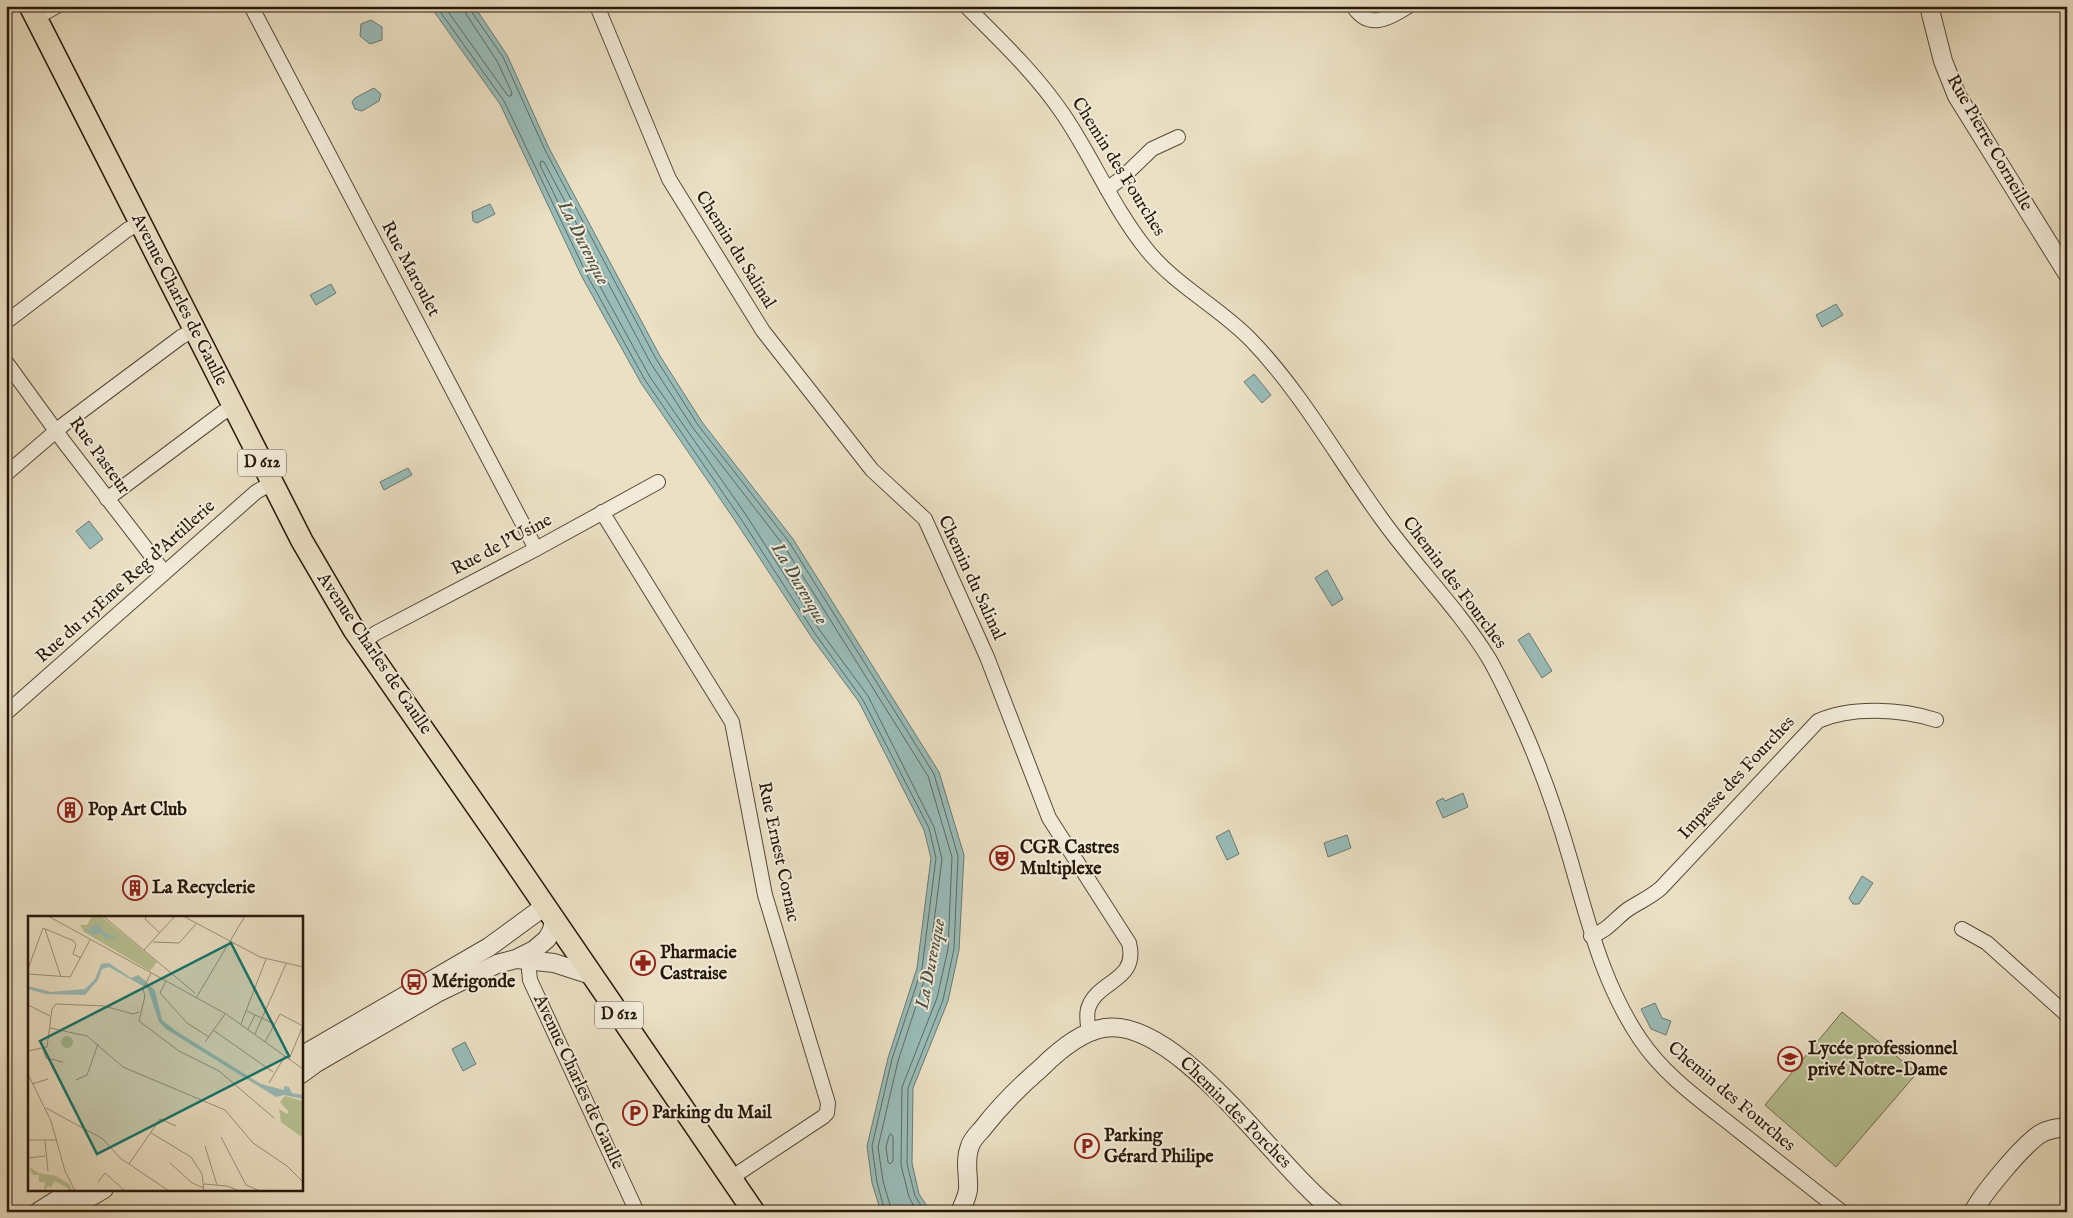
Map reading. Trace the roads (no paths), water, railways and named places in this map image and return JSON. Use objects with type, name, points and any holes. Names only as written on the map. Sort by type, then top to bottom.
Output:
[{"type":"main road","name":"Avenue Charles de Gaulle","points":[[33,12],[272,483],[317,568],[354,630],[754,1212]]},
{"type":"street","points":[[33,12],[58,6]]},
{"type":"street","name":"Rue Maroulet","points":[[251,6],[536,549]]},
{"type":"street","name":"Chemin du Salinal","points":[[597,6],[669,178],[763,331],[872,470],[925,519],[987,657],[1049,818],[1129,943],[1131,955],[1128,968],[1095,998],[1089,1006],[1087,1016],[1089,1033]]},
{"type":"street","name":"Chemin des Fourches","points":[[966,6],[1052,98],[1072,128],[1127,223],[1158,262],[1230,320],[1270,361],[1305,407],[1381,518],[1409,555],[1451,604],[1486,654],[1506,690],[1556,810],[1591,936],[1602,968],[1622,1010],[1639,1038],[1660,1064],[1686,1088],[1842,1212]]},
{"type":"street","points":[[1353,6],[1363,17],[1382,20],[1409,6]]},
{"type":"street","name":"Rue Pierre Corneille","points":[[1929,6],[1943,61],[1957,96],[2067,273]]},
{"type":"street","points":[[1106,189],[1122,178],[1152,149],[1178,137]]},
{"type":"street","points":[[6,322],[127,230],[140,223]]},
{"type":"street","points":[[6,474],[57,431],[180,337],[194,330]]},
{"type":"street","name":"Rue Pasteur","points":[[6,362],[107,499],[164,572]]},
{"type":"street","points":[[107,499],[222,413],[233,407]]},
{"type":"street","name":"Rue de l'Usine","points":[[364,642],[376,633],[658,482]]},
{"type":"street","name":"Rue du 115Eme Reg d'Artillerie","points":[[6,713],[256,492],[272,483]]},
{"type":"street","name":"Rue Ernest Cornac","points":[[602,512],[732,722],[765,895],[828,1103],[824,1116],[731,1178]]},
{"type":"street","name":"Impasse des Fourches","points":[[1591,936],[1599,933],[1628,910],[1649,898],[1661,888],[1818,721],[1842,713],[1860,712],[1905,713],[1936,720]]},
{"type":"street","points":[[302,1055],[549,912],[552,930],[547,939],[527,956],[497,964],[437,993],[316,1063],[302,1073]]},
{"type":"street","points":[[1962,929],[1987,943],[2067,1015]]},
{"type":"street","points":[[527,956],[591,975]]},
{"type":"street","name":"Avenue Charles de Gaulle","points":[[527,956],[530,980],[638,1212]]},
{"type":"street","name":"Chemin des Porches","points":[[960,1212],[968,1192],[966,1160],[970,1144],[995,1113],[1031,1076],[1066,1047],[1089,1033],[1104,1028],[1120,1027],[1154,1041],[1193,1069],[1261,1136],[1309,1188],[1335,1212]]},
{"type":"street","points":[[1973,1212],[1980,1198],[2034,1139],[2049,1130],[2067,1127]]},
{"type":"street","points":[[38,1212],[72,1190]]},
{"type":"street","points":[[65,1212],[102,1190]]},
{"type":"water","name":"La Durenque","points":[[430,6],[474,6],[507,55],[549,148],[660,356],[702,422],[793,539],[939,772],[964,855],[959,950],[948,1001],[913,1088],[912,1163],[919,1194],[931,1212],[881,1212],[872,1183],[867,1146],[888,1058],[917,968],[931,858],[924,830],[859,702],[812,638],[641,383],[582,277],[500,104]]},
{"type":"water","points":[[371,20],[382,27],[382,40],[370,44],[360,36],[361,24]]},
{"type":"water","points":[[374,88],[381,94],[379,101],[362,111],[355,109],[352,102],[355,98]]},
{"type":"water","points":[[490,204],[495,214],[477,223],[473,221],[472,212]]},
{"type":"water","points":[[331,284],[336,293],[316,305],[310,295]]},
{"type":"water","points":[[1836,304],[1843,315],[1822,327],[1816,315]]},
{"type":"water","points":[[1254,374],[1271,395],[1262,403],[1244,382]]},
{"type":"water","points":[[408,468],[412,475],[384,490],[380,482]]},
{"type":"water","points":[[89,521],[103,539],[90,549],[76,531]]},
{"type":"water","points":[[1327,570],[1343,599],[1332,606],[1315,578]]},
{"type":"water","points":[[1529,633],[1552,671],[1542,678],[1518,640]]},
{"type":"water","points":[[1463,793],[1468,807],[1443,818],[1436,802],[1443,798],[1445,801]]},
{"type":"water","points":[[1229,830],[1239,854],[1227,860],[1216,837]]},
{"type":"water","points":[[1347,835],[1351,848],[1328,857],[1324,843]]},
{"type":"water","points":[[1862,876],[1873,883],[1859,904],[1853,904],[1849,898]]},
{"type":"water","points":[[1655,1003],[1662,1018],[1671,1021],[1666,1035],[1651,1029],[1641,1009]]},
{"type":"water","points":[[465,1042],[476,1064],[463,1071],[452,1049]]},
{"type":"place","name":"Pop Art Club","points":[[70,810]]},
{"type":"place","name":"CGR Castres Multiplexe","points":[[1002,858]]},
{"type":"place","name":"La Recyclerie","points":[[135,888]]},
{"type":"place","name":"Pharmacie Castraise","points":[[643,963]]},
{"type":"place","name":"Mérigonde","points":[[414,982]]},
{"type":"place","name":"Lycée professionnel privé Notre-Dame","points":[[1790,1059]]},
{"type":"place","name":"Parking du Mail","points":[[635,1113]]},
{"type":"place","name":"Parking Gérard Philipe","points":[[1087,1146]]}]
